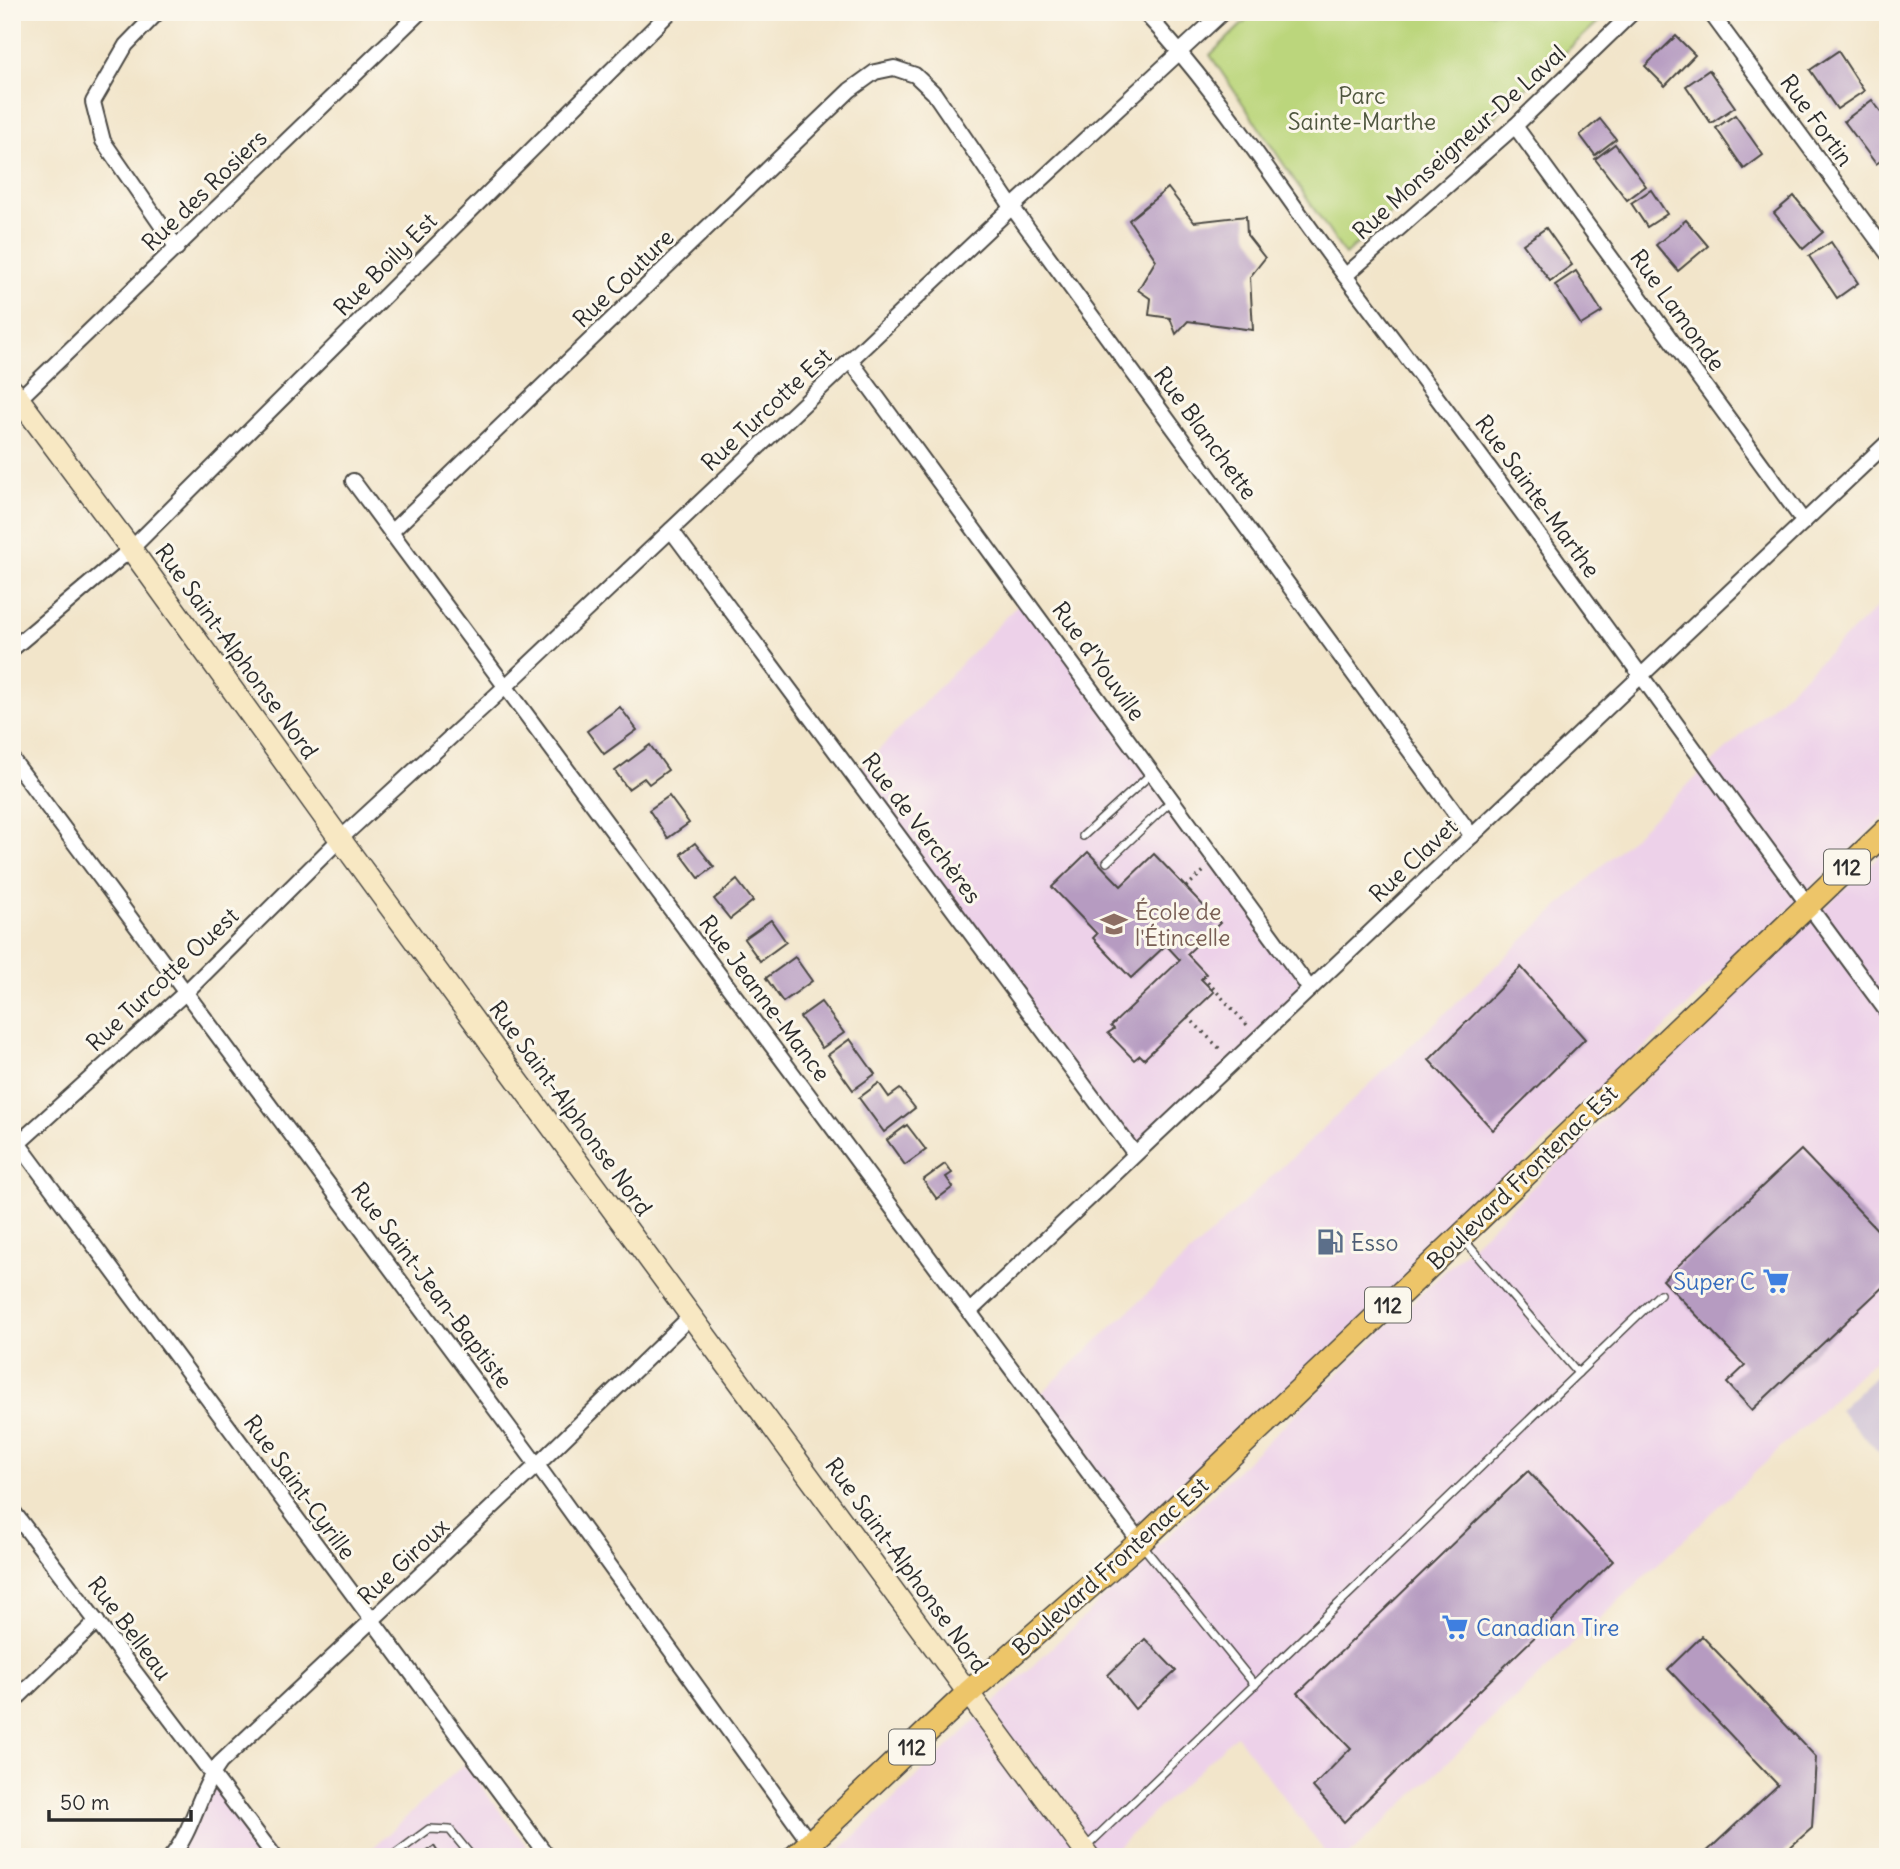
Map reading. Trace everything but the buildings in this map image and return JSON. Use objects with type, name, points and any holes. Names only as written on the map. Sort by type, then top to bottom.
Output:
[{"type":"main road","name":"Rue Saint-Alphonse Nord","points":[[16,394],[340,839],[1087,1853]]},
{"type":"main road","name":"Boulevard Frontenac Est","points":[[968,1693],[1140,1542],[1888,829]]},
{"type":"main road","name":"112","points":[[808,1852],[968,1693]]},
{"type":"street","points":[[158,12],[126,45],[93,102],[103,141],[177,248]]},
{"type":"street","name":"Rue des Rosiers","points":[[16,394],[177,248],[420,12]]},
{"type":"street","name":"Rue Boily Est","points":[[12,649],[131,549],[670,12]]},
{"type":"street","name":"Rue Sainte-Marthe","points":[[1144,12],[1181,51],[1345,276],[1464,432],[1640,677],[1888,1013]]},
{"type":"street","name":"Rue Turcotte Est","points":[[340,839],[1223,12]]},
{"type":"street","name":"Rue Monseigneur-De Laval","points":[[1345,276],[1515,126],[1633,12]]},
{"type":"street","name":"Rue Fortin","points":[[1710,12],[1888,254]]},
{"type":"street","name":"Rue Blanchette","points":[[894,68],[915,75],[934,93],[1012,207],[1472,836]]},
{"type":"street","name":"Rue Couture","points":[[391,532],[850,90],[876,72],[894,68]]},
{"type":"street","name":"Rue Lamonde","points":[[1515,126],[1804,522]]},
{"type":"street","name":"Rue d'Youville","points":[[850,360],[1310,989]]},
{"type":"street","name":"Rue Clavet","points":[[969,1312],[1888,442]]},
{"type":"street","name":"Rue Jeanne-Mance","points":[[353,481],[1140,1542]]},
{"type":"street","name":"Rue de Verchères","points":[[671,530],[1135,1154]]},
{"type":"street","name":"Rue Saint-Jean-Baptiste","points":[[12,759],[537,1465],[808,1852]]},
{"type":"street","name":"Rue Turcotte Ouest","points":[[15,1146],[186,992],[340,839]]},
{"type":"street","name":"Rue Saint-Cyrille","points":[[15,1146],[548,1857]]},
{"type":"street","name":"Rue Giroux","points":[[171,1857],[184,1836],[211,1774],[220,1763],[372,1622],[692,1315]]},
{"type":"street","name":"Rue Belleau","points":[[12,1510],[275,1857]]},
{"type":"street","points":[[12,1703],[97,1621]]},
{"type":"lane","points":[[1083,836],[1152,773]]},
{"type":"lane","points":[[1107,862],[1172,800]]},
{"type":"lane","points":[[1460,1236],[1578,1373]]},
{"type":"lane","points":[[1087,1853],[1255,1685],[1660,1294]]},
{"type":"lane","points":[[1140,1542],[1255,1685]]},
{"type":"lane","points":[[391,1857],[429,1829],[450,1830],[472,1857]]},
{"type":"path","points":[[1186,887],[1216,859]]},
{"type":"path","points":[[1203,977],[1258,1038]]},
{"type":"path","points":[[1188,1017],[1233,1062]]},
{"type":"shaded area","points":[[1888,597],[1888,813],[1136,1537],[1034,1400]]},
{"type":"shaded area","name":"École de l'Étincelle","points":[[1024,598],[1310,989],[1135,1154],[854,776]]},
{"type":"shaded area","points":[[1888,847],[1888,1347],[1347,1857],[1329,1857],[1236,1735],[1107,1857],[833,1857]]},
{"type":"shaded area","points":[[1888,1364],[1888,1462],[1839,1410]]},
{"type":"shaded area","points":[[464,1764],[535,1857],[363,1857]]},
{"type":"shaded area","points":[[211,1774],[275,1857],[171,1857]]},
{"type":"green space","name":"Parc Sainte-Marthe","points":[[1255,12],[1609,12],[1345,255],[1210,55]]},
{"type":"place","name":"École de l'Étincelle","points":[[1114,924]]},
{"type":"place","name":"Esso","points":[[1330,1242]]},
{"type":"place","name":"Super C","points":[[1776,1281]]},
{"type":"place","name":"Canadian Tire","points":[[1455,1627]]}]
